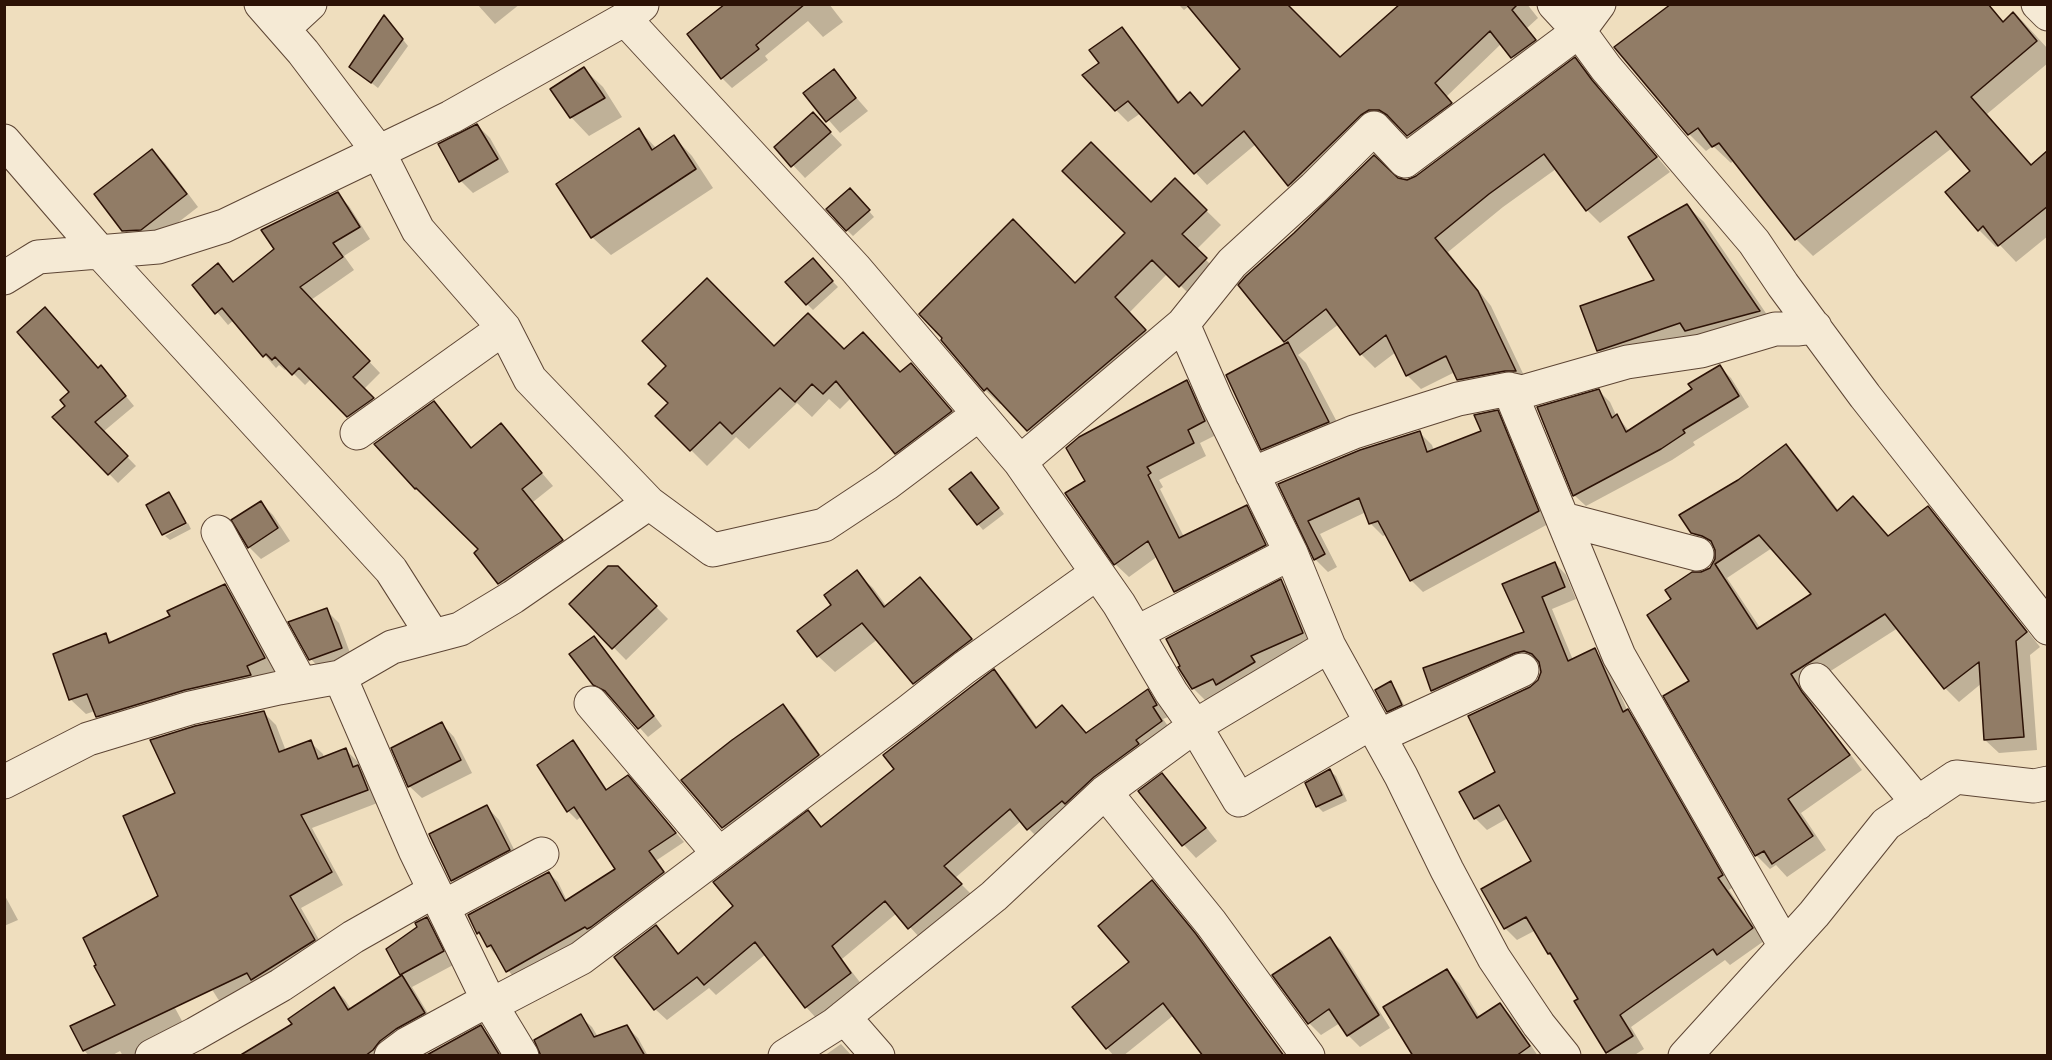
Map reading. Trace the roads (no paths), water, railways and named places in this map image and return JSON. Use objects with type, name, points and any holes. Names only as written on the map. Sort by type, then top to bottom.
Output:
[{"type":"street","points":[[261,4],[347,108],[378,151],[418,230],[504,328],[530,379],[649,503],[713,550],[825,525],[886,484],[979,414]]},
{"type":"street","points":[[283,29],[310,4]]},
{"type":"street","points":[[1554,4],[1754,242],[1865,396],[2048,628]]},
{"type":"street","points":[[1020,462],[1183,324],[1232,263],[1314,188],[1374,128],[1405,161],[1579,31],[1599,4]]},
{"type":"street","points":[[2038,4],[2048,14]]},
{"type":"street","points":[[4,278],[38,257],[158,247],[225,226],[451,117],[634,12],[1020,462],[1119,604],[1239,800],[1375,730],[1522,670]]},
{"type":"street","points":[[4,141],[99,251],[391,570],[433,636]]},
{"type":"street","points":[[1183,324],[1217,402],[1291,554],[1329,646],[1494,958],[1539,1025],[1564,1056]]},
{"type":"street","points":[[1252,474],[1354,432],[1458,399],[1509,389],[1522,392],[1627,362],[1701,351],[1775,329],[1815,327]]},
{"type":"street","points":[[357,433],[504,328]]},
{"type":"street","points":[[1509,389],[1619,656],[1785,946]]},
{"type":"street","points":[[4,782],[88,739],[190,708],[340,677],[392,647],[460,629],[513,597],[649,503]]},
{"type":"street","points":[[1563,519],[1697,554]]},
{"type":"street","points":[[218,532],[302,684]]},
{"type":"street","points":[[1136,633],[1291,554]]},
{"type":"street","points":[[391,1056],[407,1044],[581,958],[964,668],[1097,573]]},
{"type":"street","points":[[785,1056],[844,1017],[994,897],[1105,792],[1195,726],[1329,646]]},
{"type":"street","points":[[340,677],[438,899],[490,1003],[522,1056]]},
{"type":"street","points":[[1816,680],[1918,803]]},
{"type":"street","points":[[591,703],[718,854]]},
{"type":"street","points":[[1685,1056],[1815,914],[1886,824],[1956,777],[2043,785]]},
{"type":"street","points":[[1105,792],[1211,923],[1308,1056]]},
{"type":"street","points":[[152,1056],[262,996],[353,937],[542,854]]},
{"type":"street","points":[[844,1017],[878,1056]]}]
